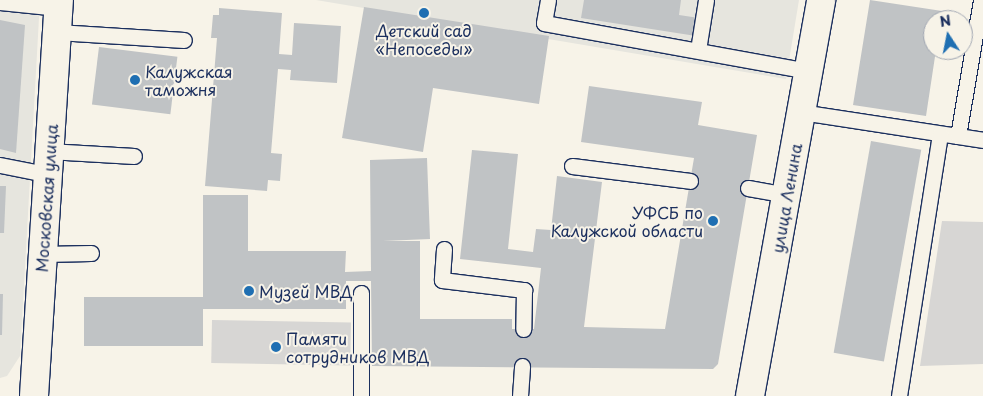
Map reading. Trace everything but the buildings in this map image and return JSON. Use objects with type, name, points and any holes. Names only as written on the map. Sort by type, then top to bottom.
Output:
[{"type":"main road","name":"улица Ленина","points":[[750,396],[821,0]]},
{"type":"main road","name":"Московская улица","points":[[34,396],[47,163],[58,13]]},
{"type":"lane","points":[[548,0],[544,23],[808,71]]},
{"type":"lane","points":[[698,50],[706,0]]},
{"type":"lane","points":[[958,136],[981,0]]},
{"type":"lane","points":[[0,2],[184,40]]},
{"type":"lane","points":[[801,112],[983,140]]},
{"type":"lane","points":[[899,396],[940,134]]},
{"type":"lane","points":[[0,165],[134,156]]},
{"type":"lane","points":[[572,166],[690,181]]},
{"type":"lane","points":[[748,188],[786,195]]},
{"type":"lane","points":[[444,249],[442,280],[524,290],[522,329]]},
{"type":"lane","points":[[42,254],[91,252]]},
{"type":"lane","points":[[361,293],[361,396]]},
{"type":"lane","points":[[520,396],[522,366]]},
{"type":"shaded area","points":[[0,0],[40,0],[20,356],[7,376],[0,378]]},
{"type":"shaded area","points":[[316,0],[799,0],[786,79]]},
{"type":"shaded area","points":[[942,221],[983,222],[983,364],[920,366]]},
{"type":"shaded area","points":[[212,320],[351,322],[350,365],[211,363]]},
{"type":"place","name":"Детский сад «Непоседы»","points":[[424,13]]},
{"type":"place","name":"Калужская таможня","points":[[135,80]]},
{"type":"place","name":"УФСБ по Калужской области","points":[[713,221]]},
{"type":"place","name":"Музей МВД","points":[[249,291]]},
{"type":"place","name":"Памяти сотрудников МВД","points":[[276,347]]}]
